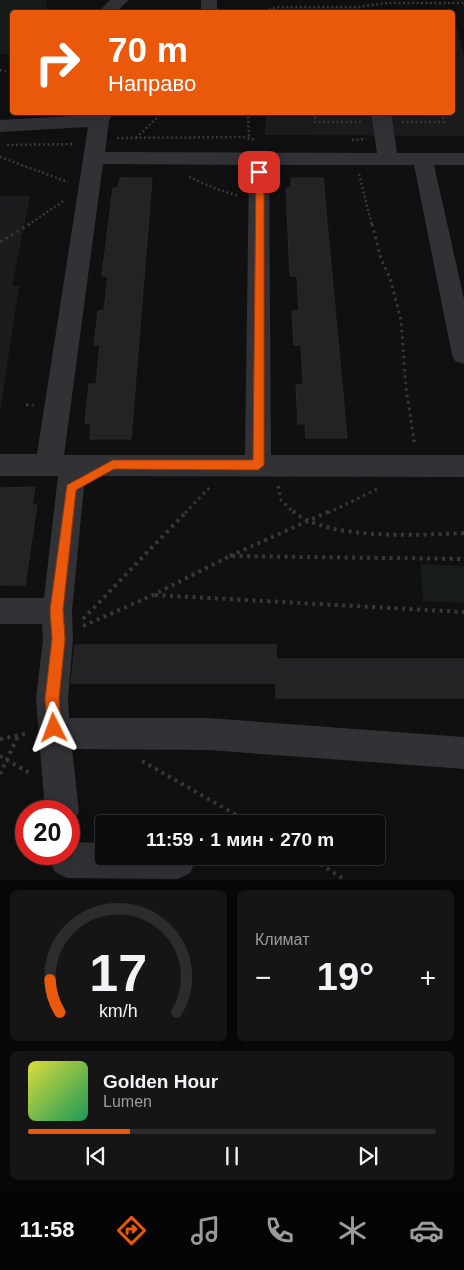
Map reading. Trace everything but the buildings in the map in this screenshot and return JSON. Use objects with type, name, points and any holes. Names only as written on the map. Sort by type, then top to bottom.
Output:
[{"type":"lane","points":[[108,10],[121,0]]},
{"type":"lane","points":[[381,115],[386,149]]},
{"type":"lane","points":[[0,126],[94,148],[386,149],[423,159],[464,159]]},
{"type":"lane","points":[[61,800],[52,699],[63,627],[64,472],[94,148]]},
{"type":"lane","points":[[254,149],[266,465]]},
{"type":"lane","points":[[423,159],[464,355]]},
{"type":"lane","points":[[0,465],[64,472],[113,464],[266,465],[418,457],[464,466]]},
{"type":"lane","points":[[0,611],[63,627]]},
{"type":"lane","points":[[54,734],[208,734],[464,753]]},
{"type":"lane","points":[[80,865],[95,864]]},
{"type":"path","points":[[267,10],[277,7],[358,7],[386,3],[464,4]]},
{"type":"path","points":[[136,138],[159,115]]},
{"type":"path","points":[[0,145],[94,148],[136,138],[254,149],[248,115]]},
{"type":"path","points":[[443,115],[444,122]]},
{"type":"path","points":[[346,140],[386,149]]},
{"type":"path","points":[[0,157],[62,179],[94,148]]},
{"type":"path","points":[[0,242],[58,207],[94,148]]},
{"type":"path","points":[[63,627],[153,595],[230,556],[310,521],[410,473],[418,457],[406,388],[401,320],[390,278],[381,259],[358,170]]},
{"type":"path","points":[[185,175],[216,189],[241,196]]},
{"type":"path","points":[[63,627],[164,533],[232,465]]},
{"type":"path","points":[[266,465],[280,498],[289,509],[325,528],[429,535],[464,533]]},
{"type":"path","points":[[230,556],[464,559]]},
{"type":"path","points":[[153,595],[464,612]]},
{"type":"path","points":[[109,734],[123,750],[236,815]]},
{"type":"path","points":[[0,774],[18,735]]},
{"type":"path","points":[[323,865],[345,880]]},
{"type":"shaded area","points":[[0,0],[47,0],[46,10],[10,10],[10,54],[0,54]]},
{"type":"shaded area","points":[[455,21],[464,55],[464,136],[265,135],[266,115],[455,115]]},
{"type":"shaded area","points":[[0,196],[30,196],[12,286],[19,286],[0,412]]},
{"type":"shaded area","points":[[420,564],[464,566],[464,603],[423,601]]},
{"type":"route","points":[[54,728],[52,699],[58,639],[56,610],[71,488],[113,464],[258,465],[259,172]]}]
